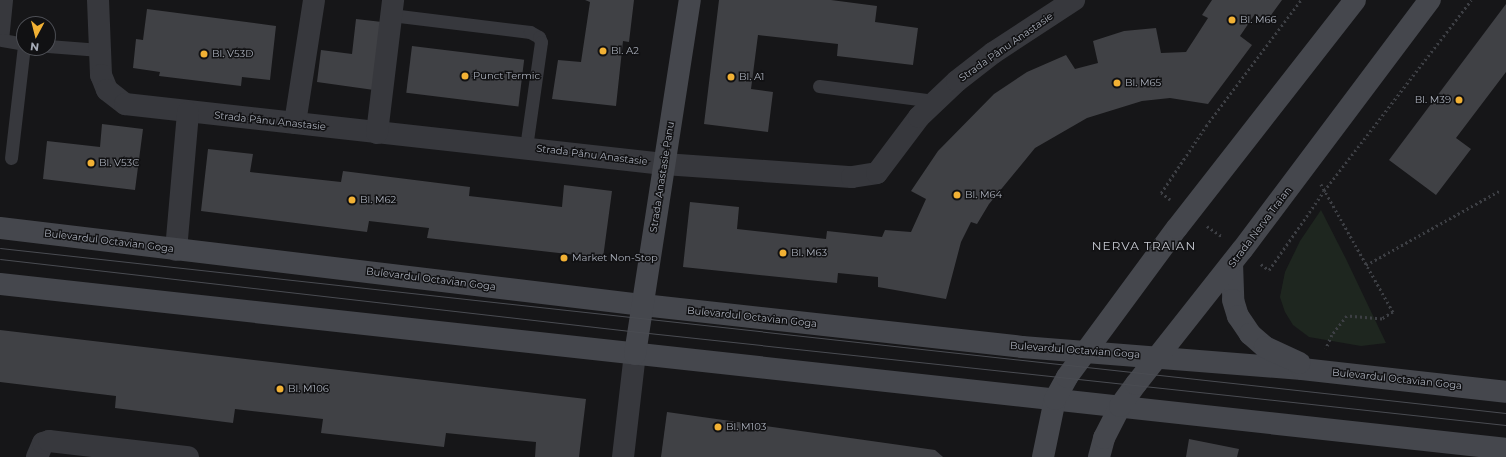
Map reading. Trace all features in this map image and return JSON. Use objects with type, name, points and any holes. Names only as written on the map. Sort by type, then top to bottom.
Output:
[{"type":"main road","name":"Strada Anastasie Panu","points":[[636,354],[690,0]]},
{"type":"main road","points":[[1043,457],[1055,399],[1066,377],[1189,213],[1354,0]]},
{"type":"main road","name":"Strada Nerva Traian","points":[[1099,457],[1104,438],[1120,406],[1237,257],[1430,0]]},
{"type":"main road","name":"Bulevardul Octavian Goga","points":[[0,228],[176,250],[337,267],[643,305],[1014,346],[1087,350],[1318,370],[1506,392]]},
{"type":"main road","points":[[1237,257],[1233,300],[1238,316],[1250,334],[1265,347],[1286,358],[1318,370]]},
{"type":"main road","points":[[0,284],[1506,449]]},
{"type":"main road","points":[[1398,436],[1445,457]]},
{"type":"street","name":"Strada Pânu Anastasie","points":[[98,0],[101,75],[108,90],[114,97],[130,105],[188,113],[526,147],[664,164],[852,177],[866,176],[877,173],[886,164],[934,101],[993,53],[1074,0]]},
{"type":"street","points":[[295,123],[314,0]]},
{"type":"street","points":[[377,133],[392,8]]},
{"type":"street","points":[[176,250],[188,113]]},
{"type":"street","points":[[623,457],[636,354]]},
{"type":"street","points":[[37,457],[43,443],[50,442],[188,457]]},
{"type":"lane","points":[[6,0],[2,40],[16,43]]},
{"type":"lane","points":[[392,8],[530,32],[539,37],[541,42],[526,147]]},
{"type":"lane","points":[[56,47],[100,50]]},
{"type":"lane","points":[[11,158],[23,56]]},
{"type":"lane","points":[[819,86],[934,101]]},
{"type":"path","points":[[1301,0],[1206,126],[1161,193],[1189,213],[1237,257],[1270,270],[1324,191],[1471,0]]},
{"type":"path","points":[[1311,159],[1324,191],[1393,312],[1382,319],[1347,316],[1332,335],[1318,370]]},
{"type":"path","points":[[1366,265],[1501,190]]},
{"type":"shaded area","points":[[1321,210],[1386,343],[1361,346],[1309,337],[1293,325],[1285,312],[1280,297],[1285,272],[1300,241]]},
{"type":"building","name":"Bl. A2","points":[[585,0],[634,0],[629,42],[623,41],[616,106],[552,99],[558,60],[581,62],[590,2]]},
{"type":"building","name":"Bl. A1","points":[[719,0],[831,0],[877,6],[875,22],[918,28],[913,65],[837,56],[838,44],[758,35],[751,89],[773,92],[768,132],[704,124]]},
{"type":"building","points":[[1212,0],[1282,0],[1266,22],[1255,14],[1240,36],[1252,45],[1208,104],[1170,98],[1142,101],[1087,118],[1035,148],[989,204],[977,224],[971,222],[961,242],[946,299],[878,287],[878,277],[838,273],[837,283],[683,267],[690,202],[739,207],[737,229],[826,239],[827,231],[882,237],[885,230],[911,232],[926,199],[911,191],[938,151],[994,94],[1027,72],[1066,55],[1075,69],[1098,63],[1093,41],[1124,31],[1156,28],[1161,53],[1186,52],[1208,18],[1202,15]]},
{"type":"building","name":"Bl. M39","points":[[1506,4],[1506,72],[1456,138],[1471,149],[1436,195],[1389,160]]},
{"type":"building","name":"Bl. V53D","points":[[147,9],[276,26],[270,80],[242,77],[241,86],[159,76],[160,72],[133,68],[136,39],[143,40]]},
{"type":"building","points":[[356,19],[382,22],[374,90],[317,82],[321,50],[352,54]]},
{"type":"building","name":"Punct Termic","points":[[412,46],[524,60],[518,106],[406,93]]},
{"type":"building","name":"Bl. V53C","points":[[102,124],[143,129],[135,190],[43,179],[47,141],[100,147]]},
{"type":"building","name":"Bl. M62","points":[[208,149],[253,154],[250,172],[341,182],[343,171],[470,187],[469,196],[562,207],[564,185],[612,191],[603,258],[427,238],[429,228],[369,221],[367,232],[201,211]]},
{"type":"building","name":"Bl. M106","points":[[0,330],[586,399],[579,457],[535,457],[536,442],[446,433],[444,447],[321,433],[323,419],[235,409],[233,423],[115,408],[116,396],[0,382]]},
{"type":"building","name":"Bl. M103","points":[[667,412],[935,450],[943,457],[661,457]]},
{"type":"building","points":[[1189,439],[1239,449],[1237,457],[1186,457]]},
{"type":"tram line","points":[[0,248],[1506,413]]},
{"type":"tram line","points":[[0,259],[639,332],[1506,425]]},
{"type":"place","name":"Bl. M66","points":[[1232,20]]},
{"type":"place","name":"Bl. A2","points":[[603,51]]},
{"type":"place","name":"Bl. V53D","points":[[204,54]]},
{"type":"place","name":"Punct Termic","points":[[465,76]]},
{"type":"place","name":"Bl. A1","points":[[731,77]]},
{"type":"place","name":"Bl. M65","points":[[1117,83]]},
{"type":"place","name":"Bl. M39","points":[[1459,100]]},
{"type":"place","name":"Bl. V53C","points":[[91,163]]},
{"type":"place","name":"Bl. M64","points":[[957,195]]},
{"type":"place","name":"Bl. M62","points":[[352,200]]},
{"type":"place","name":"Bl. M63","points":[[783,253]]},
{"type":"place","name":"Market Non-Stop","points":[[564,258]]},
{"type":"place","name":"Bl. M106","points":[[280,389]]},
{"type":"place","name":"Bl. M103","points":[[718,427]]},
{"type":"district","name":"NERVA TRAIAN","points":[[1144,246]]}]
